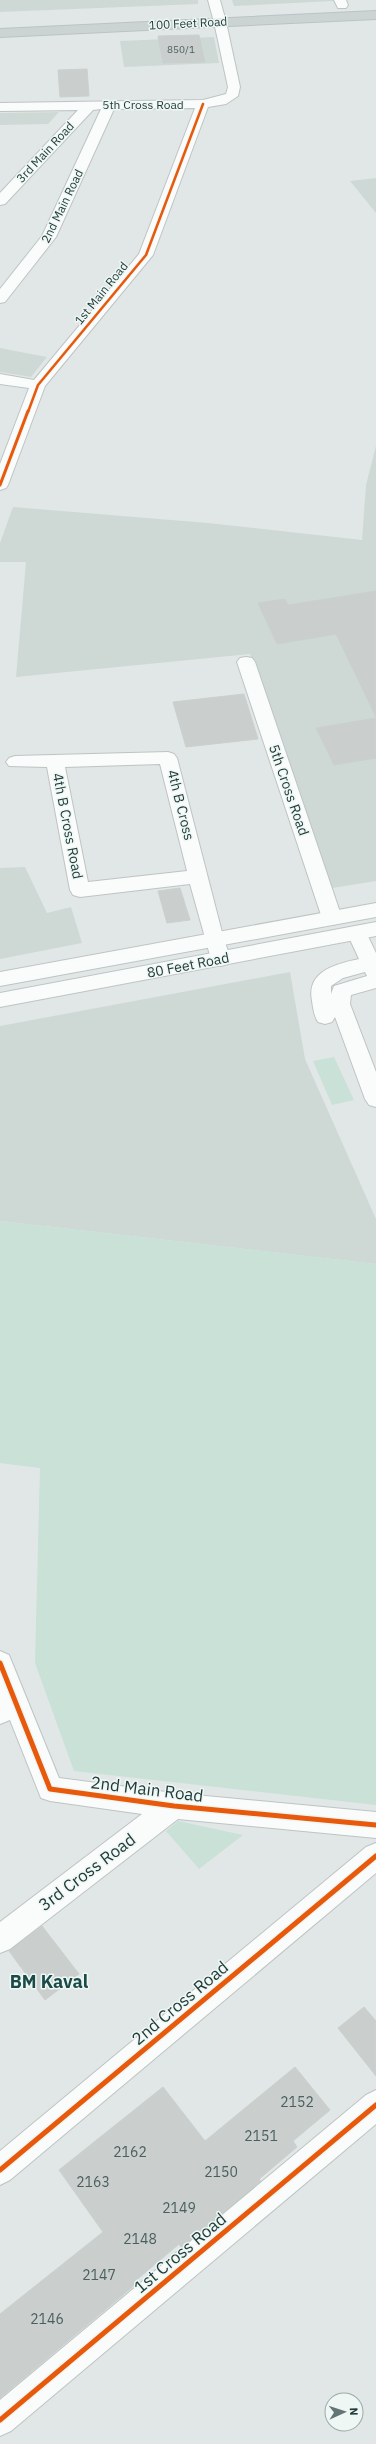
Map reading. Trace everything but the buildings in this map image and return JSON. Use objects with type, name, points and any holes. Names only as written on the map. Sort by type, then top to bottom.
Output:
[{"type":"main road","points":[[248,9],[341,3],[376,4]]},
{"type":"main road","name":"100 Feet Road","points":[[0,33],[232,9]]},
{"type":"main road","name":"100 Feet Road","points":[[214,10],[376,15]]},
{"type":"main road","points":[[0,21],[64,17]]},
{"type":"street","name":"5th Cross Road","points":[[0,107],[91,104],[203,104],[221,101],[232,96],[234,87],[214,10]]},
{"type":"street","name":"3rd Main Road","points":[[0,201],[91,104]]},
{"type":"street","name":"2nd Main Road","points":[[0,299],[49,237],[110,104]]},
{"type":"street","name":"1st Main Road","points":[[0,485],[38,385],[146,255],[203,104]]},
{"type":"street","points":[[0,380],[38,385]]},
{"type":"street","name":"5th Cross Road","points":[[246,662],[332,918]]},
{"type":"street","name":"4th B Cross","points":[[55,762],[168,758],[214,940],[221,959]]},
{"type":"street","points":[[15,762],[55,762]]},
{"type":"street","name":"4th B Cross Road","points":[[55,762],[80,890],[199,876]]},
{"type":"street","name":"80 Feet Road","points":[[0,979],[376,910]]},
{"type":"street","points":[[365,931],[375,969]]},
{"type":"street","name":"80 Feet Road","points":[[0,1000],[365,931]]},
{"type":"street","points":[[325,1017],[321,991],[323,982],[332,974],[375,969]]},
{"type":"street","points":[[375,969],[357,985],[341,991],[340,1004],[376,1098]]},
{"type":"street","name":"2nd Main Road","points":[[0,1663],[8,1707],[50,1789],[174,1806],[376,1825]]},
{"type":"street","name":"3rd Cross Road","points":[[0,1939],[174,1806]]},
{"type":"street","name":"2nd Cross Road","points":[[0,2170],[376,1856]]},
{"type":"street","name":"1st Cross Road","points":[[0,2420],[376,2105]]},
{"type":"shaded area","points":[[0,0],[198,0],[198,4],[0,12]]},
{"type":"shaded area","points":[[232,0],[333,0],[333,1],[234,6]]},
{"type":"shaded area","points":[[214,37],[219,63],[124,67],[120,41]]},
{"type":"shaded area","points":[[59,112],[48,124],[0,125],[0,113]]},
{"type":"shaded area","points":[[376,178],[376,213],[350,181]]},
{"type":"shaded area","points":[[0,348],[47,357],[31,377],[0,372]]},
{"type":"shaded area","points":[[376,446],[376,881],[326,889],[250,654],[16,677],[26,562],[0,562],[0,543],[13,507],[208,523],[362,540],[366,485]]},
{"type":"shaded area","points":[[25,867],[47,913],[71,907],[82,943],[0,959],[0,868]]},
{"type":"shaded area","points":[[290,972],[305,1059],[376,1219],[376,1264],[0,1221],[0,1026]]},
{"type":"green space","points":[[334,1057],[354,1100],[332,1105],[313,1061]]},
{"type":"green space","points":[[0,1221],[376,1264],[376,1805],[74,1771],[35,1663],[40,1468],[0,1463]]},
{"type":"green space","points":[[178,1821],[243,1835],[199,1869],[166,1831]]},
{"type":"cycle path","points":[[0,485],[38,385],[146,255],[203,104]]},
{"type":"cycle path","points":[[0,1663],[50,1789],[174,1806],[376,1825]]},
{"type":"cycle path","points":[[0,2170],[376,1856]]},
{"type":"cycle path","points":[[0,2420],[376,2105]]},
{"type":"district","name":"BM Kaval","points":[[49,1981]]}]
